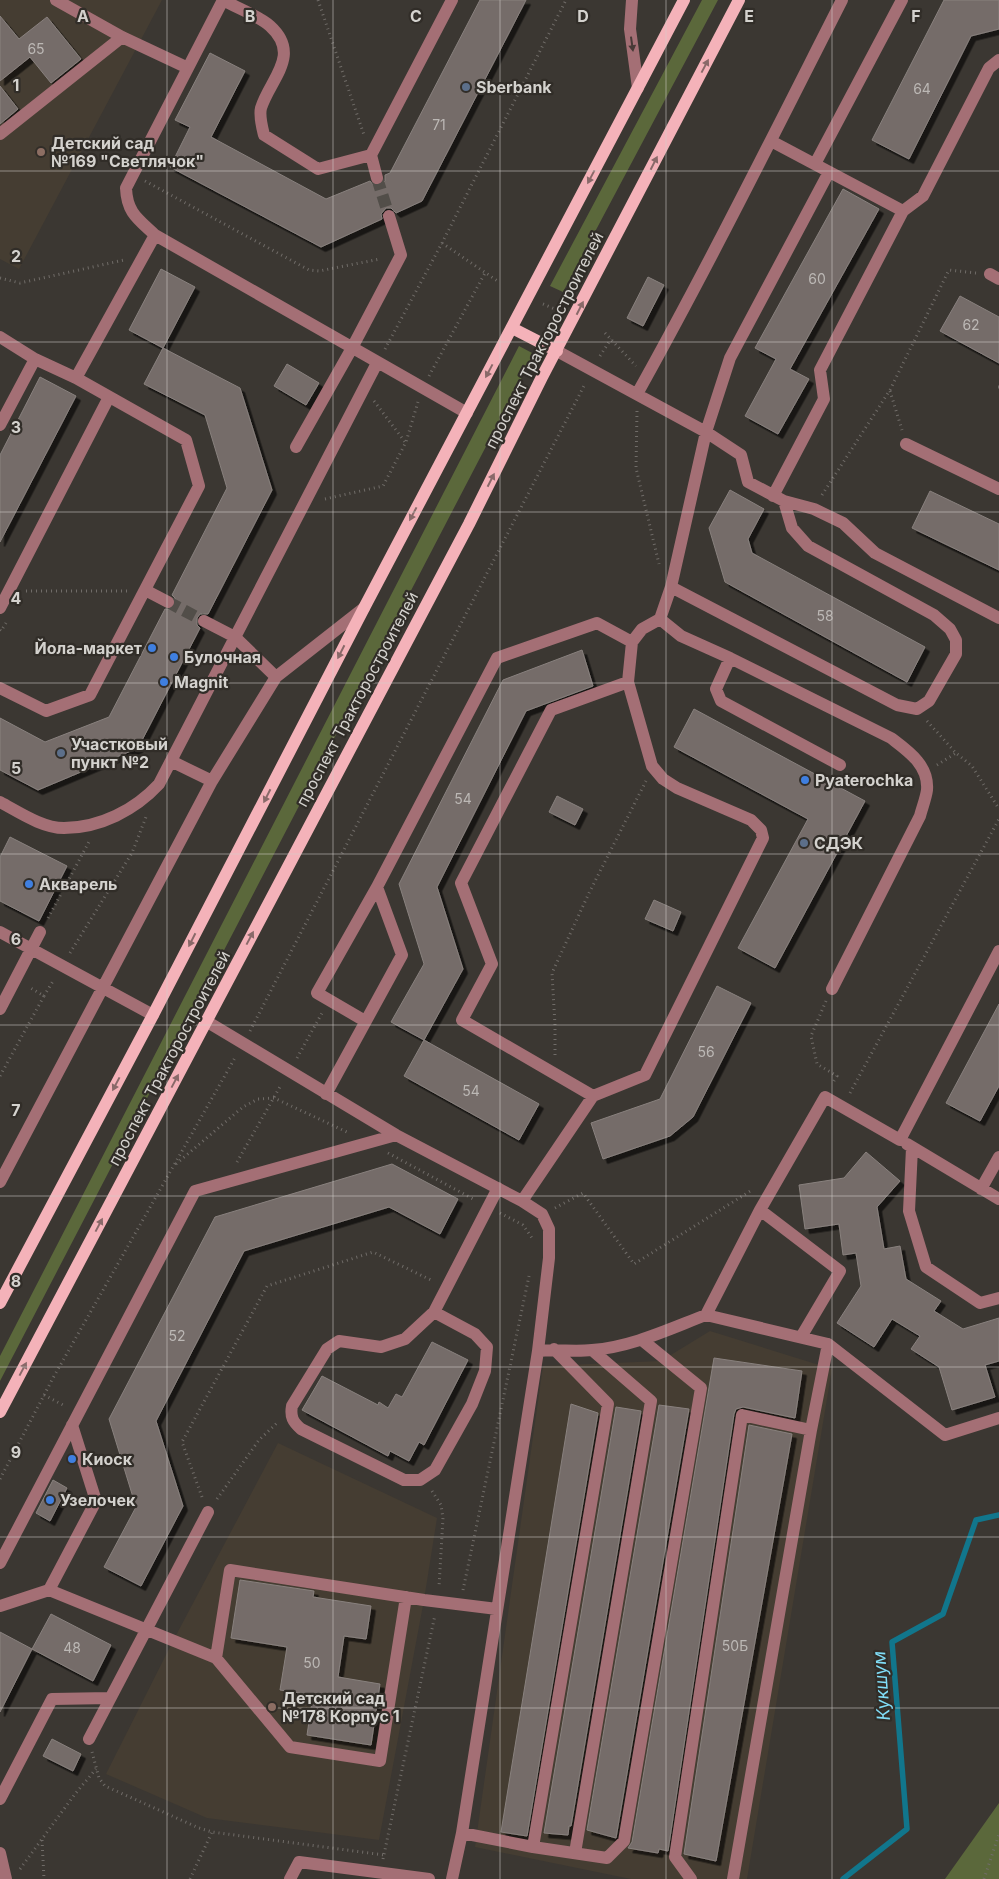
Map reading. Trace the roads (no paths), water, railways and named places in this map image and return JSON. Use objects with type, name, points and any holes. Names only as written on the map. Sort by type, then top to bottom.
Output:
[{"type":"main road","name":"проспект Тракторостроителей","points":[[0,1303],[153,1015],[364,608],[684,0]]},
{"type":"main road","name":"проспект Тракторостроителей","points":[[0,1412],[469,524],[739,0]]},
{"type":"main road","points":[[512,328],[557,351]]},
{"type":"street","points":[[56,0],[122,36],[188,68]]},
{"type":"street","points":[[371,155],[318,169],[264,135],[260,110],[282,66],[285,48],[279,36],[268,25],[223,0],[132,174],[126,188],[126,202],[132,213],[155,235],[467,413]]},
{"type":"street","points":[[377,178],[371,155],[452,0]]},
{"type":"street","points":[[632,0],[630,29],[638,88]]},
{"type":"street","points":[[637,394],[771,141],[842,0]]},
{"type":"street","points":[[815,164],[902,0]]},
{"type":"street","points":[[0,134],[122,36]]},
{"type":"street","points":[[778,499],[824,399],[820,370],[903,211],[922,196],[990,68],[999,60]]},
{"type":"street","points":[[771,141],[903,211]]},
{"type":"street","points":[[522,1201],[593,1096],[645,1075],[763,838],[761,830],[751,820],[677,788],[663,779],[652,766],[628,682],[632,642],[642,629],[660,619],[671,587],[706,432],[730,358],[829,172]]},
{"type":"street","points":[[296,447],[352,348],[401,255],[389,216]]},
{"type":"street","points":[[76,378],[155,235]]},
{"type":"street","points":[[0,337],[35,359],[76,378],[186,440],[199,486],[90,695],[46,711],[0,688]]},
{"type":"street","points":[[557,351],[706,432],[741,455],[748,482],[778,499],[814,508],[842,523],[875,553],[999,618]]},
{"type":"street","points":[[0,425],[35,359]]},
{"type":"street","points":[[0,802],[39,822],[63,828],[99,823],[131,808],[147,797],[159,784],[377,363]]},
{"type":"street","points":[[5,611],[109,397]]},
{"type":"street","points":[[906,444],[999,488]]},
{"type":"street","points":[[671,587],[897,705],[917,709],[929,701],[956,654],[956,640],[950,629],[934,615],[808,546],[792,528],[778,499]]},
{"type":"street","points":[[145,590],[168,602]]},
{"type":"street","points":[[0,1182],[212,781],[276,677],[364,608]]},
{"type":"street","points":[[660,619],[681,636],[730,658],[891,738],[913,755],[925,772],[927,790],[920,816],[832,989]]},
{"type":"street","points":[[204,621],[235,638],[276,677]]},
{"type":"street","points":[[365,1021],[316,994],[377,887],[497,658],[597,623],[632,642]]},
{"type":"street","points":[[730,658],[716,689],[721,701],[840,765]]},
{"type":"street","points":[[593,1096],[462,1020],[492,964],[461,883],[551,710],[628,682]]},
{"type":"street","points":[[171,761],[212,781]]},
{"type":"street","points":[[326,1094],[402,955],[377,887]]},
{"type":"street","points":[[0,932],[153,1015]]},
{"type":"street","points":[[0,1009],[40,932]]},
{"type":"street","points":[[900,1140],[999,951]]},
{"type":"street","points":[[206,1021],[396,1135],[522,1201],[542,1214],[549,1229],[549,1258],[538,1351],[462,1833],[452,1879]]},
{"type":"street","points":[[706,1315],[760,1210],[825,1097],[999,1199]]},
{"type":"street","points":[[0,1563],[195,1191],[396,1135]]},
{"type":"street","points":[[912,1148],[910,1211],[926,1267],[980,1303],[999,1298]]},
{"type":"street","points":[[981,1189],[999,1156]]},
{"type":"street","points":[[434,1312],[476,1334],[487,1347],[485,1371],[472,1404],[435,1470],[420,1480],[404,1480],[301,1429],[294,1422],[290,1414],[292,1406],[327,1349],[339,1341],[381,1347],[405,1339],[434,1312],[498,1188]]},
{"type":"street","points":[[760,1210],[840,1271],[801,1337]]},
{"type":"street","points":[[538,1351],[554,1349],[592,1350],[642,1340],[706,1315],[828,1344],[945,1435],[999,1418]]},
{"type":"street","points":[[462,1833],[533,1847],[607,1858],[624,1841],[701,1388],[642,1340]]},
{"type":"street","points":[[733,1879],[810,1430],[828,1344]]},
{"type":"street","points":[[533,1847],[608,1404],[554,1349]]},
{"type":"street","points":[[575,1853],[651,1401],[592,1350]]},
{"type":"street","points":[[691,1879],[675,1857],[742,1415],[810,1430]]},
{"type":"street","points":[[49,1590],[96,1501],[72,1425]]},
{"type":"street","points":[[89,1739],[208,1512]]},
{"type":"street","points":[[216,1658],[230,1570],[496,1609]]},
{"type":"street","points":[[0,1606],[49,1590],[146,1629],[216,1658],[290,1747],[380,1761],[406,1597]]},
{"type":"street","points":[[0,1799],[52,1699],[110,1698]]},
{"type":"street","points":[[0,1853],[6,1879]]},
{"type":"street","points":[[290,1879],[300,1862],[429,1879]]},
{"type":"waterway","name":"Кукшум","points":[[843,1879],[907,1829],[892,1642],[943,1614],[976,1520],[999,1515]]},
{"type":"tunnel","points":[[377,178],[389,216]]},
{"type":"tunnel","points":[[168,602],[204,621]]},
{"type":"place","name":"Sberbank","points":[[466,87]]},
{"type":"place","name":"Детский сад №169 \"Светлячок\"","points":[[41,152]]},
{"type":"place","name":"Йола-маркет","points":[[152,648]]},
{"type":"place","name":"Булочная","points":[[174,657]]},
{"type":"place","name":"Magnit","points":[[164,682]]},
{"type":"place","name":"Участковый пункт №2","points":[[61,753]]},
{"type":"place","name":"Pyaterochka","points":[[805,780]]},
{"type":"place","name":"СДЭК","points":[[804,843]]},
{"type":"place","name":"Акварель","points":[[29,884]]},
{"type":"place","name":"Киоск","points":[[72,1459]]},
{"type":"place","name":"Узелочек","points":[[50,1500]]},
{"type":"place","name":"Детский сад №178 Корпус 1","points":[[272,1707]]}]
